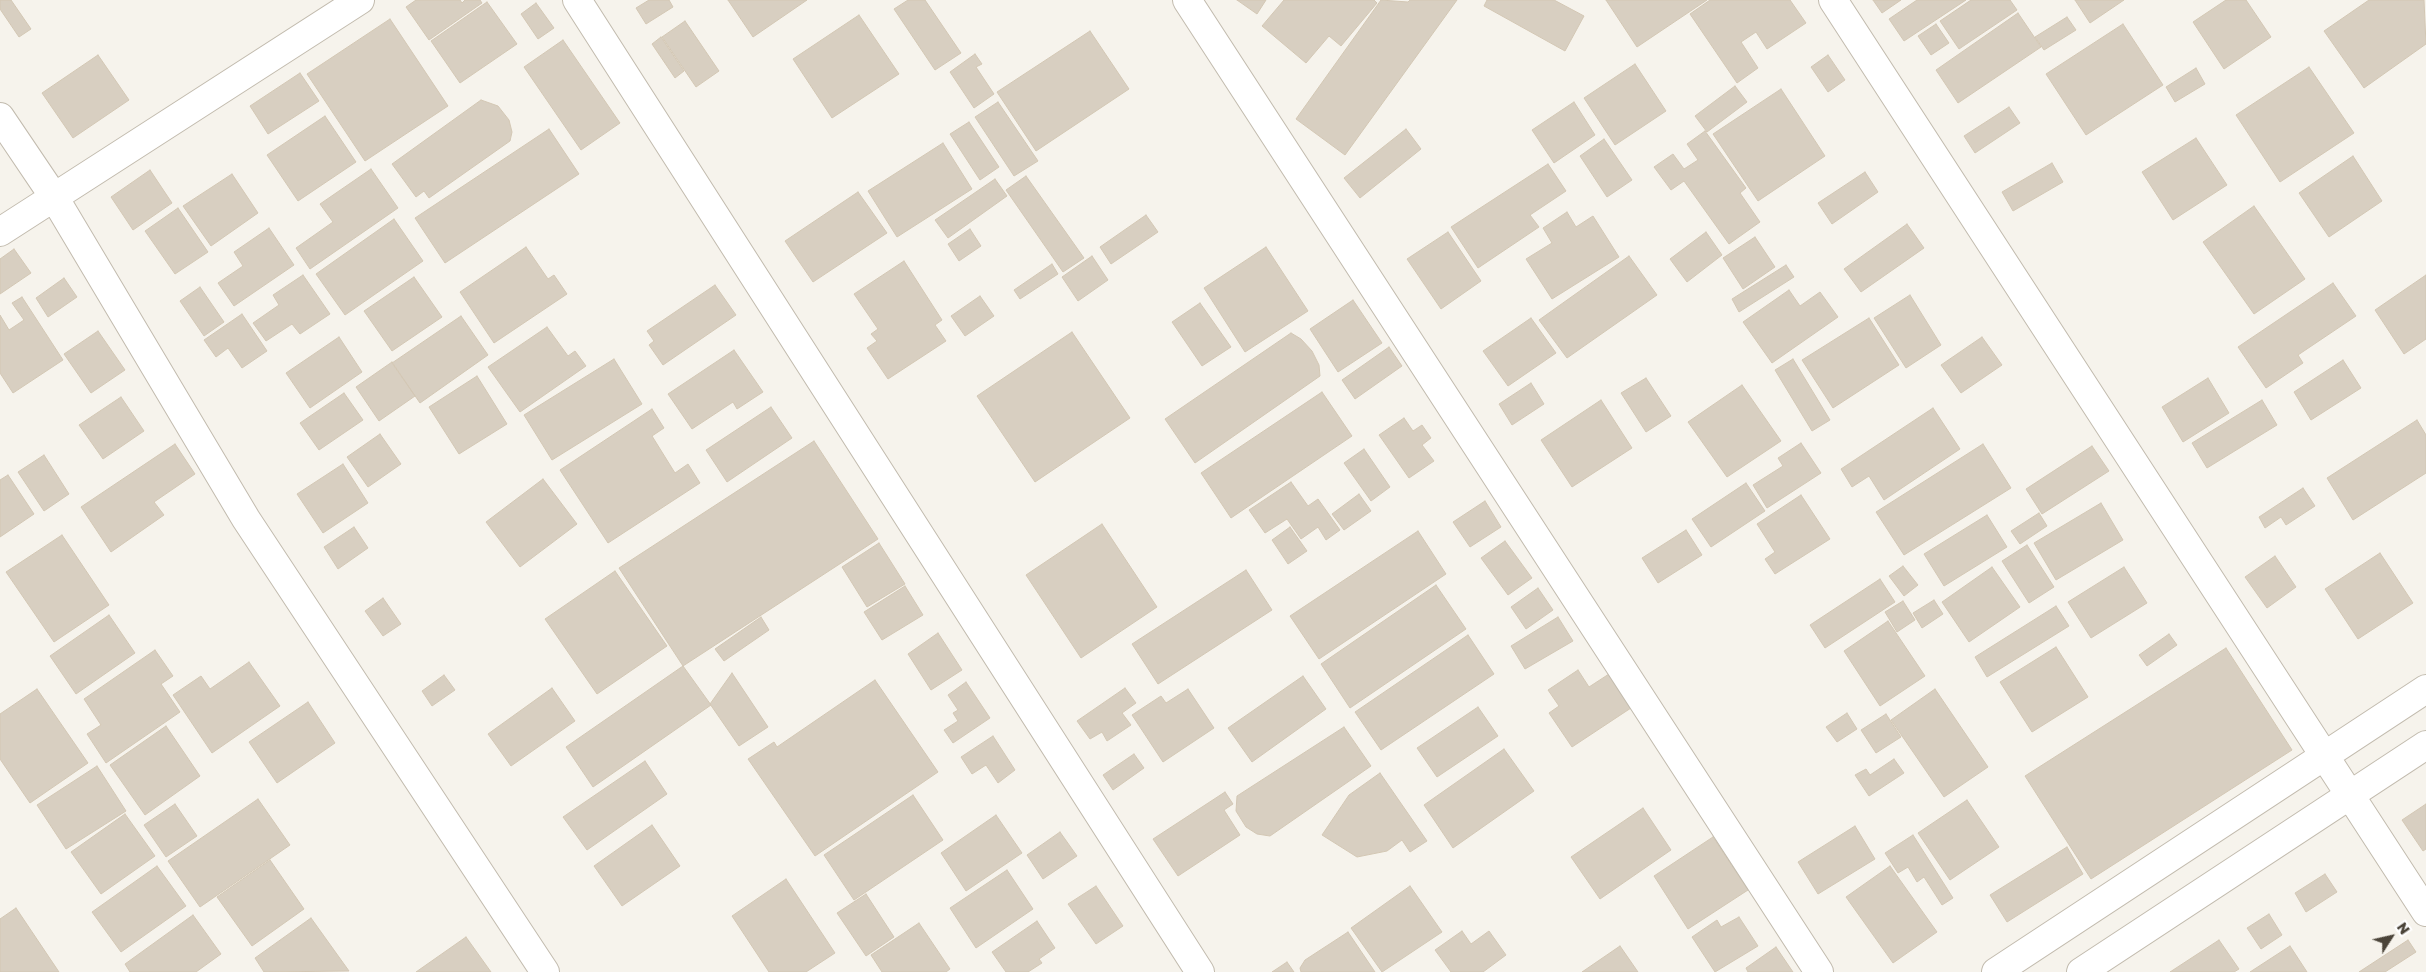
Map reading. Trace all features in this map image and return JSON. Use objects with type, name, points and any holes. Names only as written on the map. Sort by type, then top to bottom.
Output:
[{"type":"street","points":[[0,232],[360,0]]},
{"type":"street","points":[[577,0],[1200,972]]},
{"type":"street","points":[[1186,0],[1820,972]]},
{"type":"street","points":[[1833,0],[2426,912]]},
{"type":"street","points":[[0,117],[54,198],[246,519],[545,972]]},
{"type":"street","points":[[1996,972],[2426,689]]},
{"type":"street","points":[[2081,972],[2426,745]]},
{"type":"building","points":[[0,0],[11,0],[31,29],[19,37],[0,9]]},
{"type":"building","points":[[416,0],[460,0],[462,3],[465,0],[480,0],[482,3],[429,40],[406,7]]},
{"type":"building","points":[[649,0],[669,0],[673,7],[646,24],[636,8]]},
{"type":"building","points":[[728,0],[807,0],[753,37]]},
{"type":"building","points":[[908,0],[925,0],[961,53],[935,70],[894,9]]},
{"type":"building","points":[[1237,0],[1266,0],[1257,14]]},
{"type":"building","points":[[1284,0],[1374,0],[1377,3],[1341,46],[1329,36],[1306,63],[1262,26]]},
{"type":"building","points":[[1381,0],[1408,2],[1410,0],[1457,0],[1345,155],[1296,119]]},
{"type":"building","points":[[1487,0],[1554,0],[1584,16],[1565,51],[1484,6]]},
{"type":"building","points":[[1606,0],[1707,0],[1637,47]]},
{"type":"building","points":[[1710,0],[1790,0],[1806,23],[1767,49],[1756,32],[1741,42],[1758,68],[1737,83],[1690,14]]},
{"type":"building","points":[[1873,0],[1901,0],[1882,13]]},
{"type":"building","points":[[1917,0],[1966,0],[1904,41],[1889,19]]},
{"type":"building","points":[[1971,0],[2010,0],[2017,10],[1959,49],[1940,21]]},
{"type":"building","points":[[2075,0],[2124,0],[2090,23]]},
{"type":"building","points":[[2226,0],[2246,0],[2271,37],[2224,69],[2193,22]]},
{"type":"building","points":[[2369,0],[2424,0],[2426,44],[2364,88],[2324,31]]},
{"type":"building","points":[[487,2],[517,44],[460,83],[431,41]]},
{"type":"building","points":[[536,3],[554,28],[538,39],[521,14]]},
{"type":"building","points":[[2018,13],[2041,47],[1958,103],[1936,70]]},
{"type":"building","points":[[859,15],[899,74],[832,118],[793,59]]},
{"type":"building","points":[[2067,17],[2076,30],[2044,50],[2035,37]]},
{"type":"building","points":[[390,19],[448,106],[365,161],[307,74]]},
{"type":"building","points":[[685,21],[719,71],[696,87],[662,37]]},
{"type":"building","points":[[1936,24],[1949,43],[1931,55],[1918,36]]},
{"type":"building","points":[[2123,24],[2163,85],[2086,135],[2046,74]]},
{"type":"building","points":[[1090,31],[1129,89],[1036,151],[997,92]]},
{"type":"building","points":[[661,37],[684,71],[675,78],[652,44]]},
{"type":"building","points":[[563,40],[620,123],[581,150],[524,67]]},
{"type":"building","points":[[975,54],[982,64],[976,67],[994,94],[974,108],[950,72]]},
{"type":"building","points":[[98,55],[129,100],[73,138],[42,93]]},
{"type":"building","points":[[1828,55],[1845,80],[1828,92],[1811,67]]},
{"type":"building","points":[[1635,64],[1666,111],[1615,145],[1584,98]]},
{"type":"building","points":[[2309,67],[2354,133],[2280,182],[2236,115]]},
{"type":"building","points":[[2196,68],[2205,84],[2175,102],[2166,87]]},
{"type":"building","points":[[300,73],[319,101],[268,134],[250,106]]},
{"type":"building","points":[[1735,86],[1747,102],[1707,132],[1695,116]]},
{"type":"building","points":[[1781,89],[1825,156],[1758,201],[1713,134]]},
{"type":"building","points":[[481,100],[498,106],[509,120],[512,132],[510,141],[429,198],[424,191],[416,197],[392,164]]},
{"type":"building","points":[[998,102],[1038,161],[1014,176],[975,117]]},
{"type":"building","points":[[1574,102],[1595,135],[1554,163],[1532,130]]},
{"type":"building","points":[[2009,107],[2020,123],[1975,153],[1964,136]]},
{"type":"building","points":[[325,116],[356,162],[298,201],[267,155]]},
{"type":"building","points":[[969,122],[999,167],[980,180],[950,134]]},
{"type":"building","points":[[549,129],[579,174],[445,263],[415,218]]},
{"type":"building","points":[[1406,129],[1421,149],[1360,198],[1344,178]]},
{"type":"building","points":[[1705,131],[1746,188],[1740,193],[1760,222],[1729,244],[1684,181],[1671,190],[1654,167],[1673,154],[1684,169],[1698,160],[1687,144]]},
{"type":"building","points":[[2196,138],[2227,185],[2173,220],[2142,172]]},
{"type":"building","points":[[1604,139],[1632,180],[1607,197],[1580,156]]},
{"type":"building","points":[[943,143],[972,189],[897,237],[868,191]]},
{"type":"building","points":[[2353,156],[2382,201],[2329,237],[2299,193]]},
{"type":"building","points":[[2052,163],[2063,182],[2013,211],[2002,192]]},
{"type":"building","points":[[1548,164],[1566,191],[1530,215],[1539,227],[1478,268],[1451,227]]},
{"type":"building","points":[[371,169],[398,208],[310,269],[296,248],[333,222],[320,204]]},
{"type":"building","points":[[150,170],[172,203],[133,230],[111,197]]},
{"type":"building","points":[[1865,172],[1878,192],[1832,224],[1818,203]]},
{"type":"building","points":[[232,174],[258,213],[211,246],[183,206]]},
{"type":"building","points":[[1026,176],[1084,258],[1063,272],[1006,190]]},
{"type":"building","points":[[995,179],[1007,196],[948,238],[935,220]]},
{"type":"building","points":[[858,192],[887,233],[813,282],[785,241]]},
{"type":"building","points":[[2254,206],[2305,279],[2254,314],[2203,242]]},
{"type":"building","points":[[178,208],[208,252],[175,274],[145,231]]},
{"type":"building","points":[[1567,212],[1576,227],[1593,216],[1619,257],[1552,299],[1526,259],[1552,243],[1543,228]]},
{"type":"building","points":[[1146,215],[1158,232],[1111,264],[1100,247]]},
{"type":"building","points":[[394,219],[423,261],[345,315],[316,274]]},
{"type":"building","points":[[1907,224],[1924,248],[1861,292],[1844,269]]},
{"type":"building","points":[[269,228],[294,265],[234,306],[218,283],[243,266],[234,252]]},
{"type":"building","points":[[970,229],[981,246],[959,261],[948,244]]},
{"type":"building","points":[[1448,232],[1481,281],[1441,309],[1407,259]]},
{"type":"building","points":[[1706,232],[1722,255],[1687,282],[1670,259]]},
{"type":"building","points":[[1755,237],[1775,267],[1743,289],[1723,258]]},
{"type":"building","points":[[526,247],[548,279],[554,275],[567,294],[494,343],[460,292]]},
{"type":"building","points":[[1266,247],[1308,311],[1245,352],[1204,288]]},
{"type":"building","points":[[14,249],[31,273],[0,294],[0,259]]},
{"type":"building","points":[[1092,256],[1108,280],[1078,301],[1062,277]]},
{"type":"building","points":[[1629,256],[1657,295],[1567,358],[1539,320]]},
{"type":"building","points":[[904,261],[942,320],[935,325],[946,341],[888,379],[867,348],[877,341],[871,334],[878,329],[854,294]]},
{"type":"building","points":[[1052,264],[1058,274],[1020,299],[1014,290]]},
{"type":"building","points":[[1786,265],[1794,277],[1739,312],[1732,299]]},
{"type":"building","points":[[303,275],[330,314],[300,334],[292,324],[266,341],[253,323],[279,305],[273,295]]},
{"type":"building","points":[[2426,275],[2426,339],[2404,354],[2375,310]]},
{"type":"building","points":[[414,277],[442,317],[392,351],[364,311]]},
{"type":"building","points":[[64,278],[77,297],[48,317],[36,298]]},
{"type":"building","points":[[2333,283],[2356,316],[2298,355],[2303,363],[2266,388],[2238,347]]},
{"type":"building","points":[[715,285],[736,315],[663,365],[649,345],[654,341],[647,331]]},
{"type":"building","points":[[200,287],[224,322],[204,336],[180,301]]},
{"type":"building","points":[[1789,290],[1800,306],[1820,292],[1838,317],[1772,363],[1743,322]]},
{"type":"building","points":[[1910,295],[1941,345],[1906,368],[1874,318]]},
{"type":"building","points":[[980,296],[994,316],[965,336],[951,316]]},
{"type":"building","points":[[22,297],[63,360],[13,393],[0,373],[0,315],[9,330],[24,320],[12,303]]},
{"type":"building","points":[[1353,300],[1382,343],[1338,372],[1310,329]]},
{"type":"building","points":[[1200,303],[1231,347],[1202,366],[1172,322]]},
{"type":"building","points":[[242,314],[267,351],[242,368],[228,348],[216,357],[204,340]]},
{"type":"building","points":[[461,316],[488,355],[420,403],[392,363]]},
{"type":"building","points":[[1531,318],[1556,353],[1508,386],[1483,351]]},
{"type":"building","points":[[1869,318],[1899,365],[1833,408],[1802,360]]},
{"type":"building","points":[[547,327],[568,356],[575,351],[586,366],[520,412],[488,367]]},
{"type":"building","points":[[98,331],[125,370],[91,393],[64,354]]},
{"type":"building","points":[[1072,332],[1130,418],[1035,482],[977,396]]},
{"type":"building","points":[[1291,333],[1301,339],[1312,351],[1319,365],[1320,376],[1195,463],[1165,419]]},
{"type":"building","points":[[339,337],[362,372],[310,408],[286,373]]},
{"type":"building","points":[[1982,337],[2002,365],[1961,393],[1941,365]]},
{"type":"building","points":[[1389,347],[1402,366],[1355,399],[1342,380]]},
{"type":"building","points":[[734,350],[763,392],[737,409],[733,402],[692,429],[668,394]]},
{"type":"building","points":[[614,359],[642,404],[552,460],[524,415]]},
{"type":"building","points":[[1793,359],[1830,420],[1812,431],[1775,370]]},
{"type":"building","points":[[2343,360],[2361,388],[2311,420],[2294,392]]},
{"type":"building","points":[[392,362],[415,396],[379,421],[356,387]]},
{"type":"building","points":[[477,376],[507,424],[459,454],[429,407]]},
{"type":"building","points":[[1646,378],[1671,416],[1646,432],[1621,393]]},
{"type":"building","points":[[2208,378],[2229,413],[2183,442],[2162,407]]},
{"type":"building","points":[[1531,383],[1544,404],[1512,425],[1499,404]]},
{"type":"building","points":[[1742,385],[1781,441],[1727,477],[1688,422]]},
{"type":"building","points":[[1322,392],[1352,436],[1231,518],[1201,473]]},
{"type":"building","points":[[344,393],[363,420],[319,450],[300,423]]},
{"type":"building","points":[[121,397],[144,431],[103,459],[79,425]]},
{"type":"building","points":[[1601,400],[1632,448],[1572,487],[1541,440]]},
{"type":"building","points":[[2262,400],[2277,425],[2207,468],[2192,443]]},
{"type":"building","points":[[771,407],[792,438],[727,482],[706,450]]},
{"type":"building","points":[[1933,408],[1960,449],[1884,500],[1869,476],[1852,487],[1841,469]]},
{"type":"building","points":[[652,409],[664,428],[652,436],[675,473],[688,464],[700,483],[608,543],[560,470]]},
{"type":"building","points":[[1404,418],[1413,431],[1422,425],[1431,438],[1422,445],[1434,461],[1409,478],[1379,435]]},
{"type":"building","points":[[2417,420],[2426,435],[2426,473],[2353,520],[2327,478]]},
{"type":"building","points":[[380,434],[401,464],[368,487],[347,457]]},
{"type":"building","points":[[814,441],[878,539],[683,666],[619,568]]},
{"type":"building","points":[[1801,443],[1821,473],[1767,508],[1753,485],[1783,466],[1778,458]]},
{"type":"building","points":[[175,444],[195,474],[154,502],[164,515],[111,552],[81,507]]},
{"type":"building","points":[[1983,444],[2011,488],[1904,555],[1876,512]]},
{"type":"building","points":[[2092,446],[2109,471],[2042,514],[2026,489]]},
{"type":"building","points":[[1364,449],[1390,487],[1371,501],[1344,463]]},
{"type":"building","points":[[44,455],[69,494],[44,511],[18,472]]},
{"type":"building","points":[[343,464],[368,503],[323,533],[297,494]]},
{"type":"building","points":[[8,475],[34,514],[0,537],[0,480]]},
{"type":"building","points":[[543,479],[577,524],[520,567],[486,522]]},
{"type":"building","points":[[1291,482],[1308,506],[1318,499],[1340,530],[1326,540],[1318,527],[1301,539],[1287,519],[1265,533],[1249,510]]},
{"type":"building","points":[[1746,483],[1765,511],[1711,547],[1692,519]]},
{"type":"building","points":[[2303,488],[2315,506],[2286,525],[2281,517],[2265,528],[2259,517]]},
{"type":"building","points":[[1359,494],[1371,511],[1344,530],[1332,514]]},
{"type":"building","points":[[1801,495],[1830,539],[1775,574],[1765,559],[1775,552],[1757,524]]},
{"type":"building","points":[[1485,501],[1501,527],[1470,547],[1453,522]]},
{"type":"building","points":[[2101,503],[2123,540],[2056,580],[2034,543]]},
{"type":"building","points":[[2039,513],[2047,526],[2020,544],[2011,531]]},
{"type":"building","points":[[1987,515],[2007,547],[1944,586],[1924,554]]},
{"type":"building","points":[[1102,524],[1157,607],[1081,658],[1026,575]]},
{"type":"building","points":[[354,527],[368,548],[338,569],[324,547]]},
{"type":"building","points":[[1290,527],[1307,551],[1288,564],[1272,540]]},
{"type":"building","points":[[1686,530],[1702,555],[1658,583],[1642,558]]},
{"type":"building","points":[[1418,531],[1446,574],[1319,659],[1290,616]]},
{"type":"building","points":[[62,535],[109,605],[54,642],[6,572]]},
{"type":"building","points":[[1505,541],[1532,578],[1508,595],[1481,558]]},
{"type":"building","points":[[879,543],[905,584],[867,607],[842,567]]},
{"type":"building","points":[[2027,545],[2054,587],[2029,603],[2002,561]]},
{"type":"building","points":[[2380,553],[2413,603],[2358,639],[2325,589]]},
{"type":"building","points":[[2275,556],[2296,587],[2267,608],[2245,577]]},
{"type":"building","points":[[1903,566],[1918,585],[1904,596],[1889,576]]},
{"type":"building","points":[[1992,567],[2020,607],[1969,642],[1942,602]]},
{"type":"building","points":[[2124,567],[2147,603],[2091,638],[2068,602]]},
{"type":"building","points":[[1246,570],[1272,610],[1158,684],[1132,644]]},
{"type":"building","points":[[615,571],[667,646],[597,694],[545,619]]},
{"type":"building","points":[[1880,579],[1895,602],[1825,648],[1810,625]]},
{"type":"building","points":[[1436,585],[1466,629],[1350,708],[1321,664]]},
{"type":"building","points":[[905,586],[923,615],[882,640],[864,612]]},
{"type":"building","points":[[1538,588],[1553,610],[1526,629],[1511,607]]},
{"type":"building","points":[[383,598],[401,624],[383,636],[365,611]]},
{"type":"building","points":[[1934,600],[1943,614],[1922,628],[1913,613]]},
{"type":"building","points":[[1903,601],[1915,620],[1897,632],[1885,612]]},
{"type":"building","points":[[2056,606],[2069,626],[1987,677],[1975,657]]},
{"type":"building","points":[[109,615],[135,653],[76,694],[50,656]]},
{"type":"building","points":[[761,617],[769,630],[724,661],[715,649]]},
{"type":"building","points":[[1558,617],[1573,641],[1525,669],[1511,646]]},
{"type":"building","points":[[1888,621],[1925,676],[1880,706],[1844,651]]},
{"type":"building","points":[[938,633],[962,670],[931,690],[908,654]]},
{"type":"building","points":[[2169,634],[2177,645],[2147,666],[2139,655]]},
{"type":"building","points":[[1468,635],[1494,674],[1381,750],[1355,712]]},
{"type":"building","points":[[2056,647],[2088,697],[2032,732],[2000,682]]},
{"type":"building","points":[[2226,648],[2292,750],[2091,879],[2025,776]]},
{"type":"building","points":[[155,650],[173,676],[161,684],[180,712],[106,763],[87,734],[101,725],[84,699]]},
{"type":"building","points":[[249,662],[280,706],[212,753],[173,695],[201,676],[210,689]]},
{"type":"building","points":[[683,666],[711,705],[593,787],[566,747]]},
{"type":"building","points":[[1578,670],[1589,687],[1609,674],[1631,708],[1572,747],[1549,713],[1559,706],[1548,690]]},
{"type":"building","points":[[732,673],[768,727],[739,746],[710,704]]},
{"type":"building","points":[[444,675],[455,690],[432,706],[422,691]]},
{"type":"building","points":[[1303,676],[1326,709],[1252,762],[1228,728]]},
{"type":"building","points":[[875,680],[938,772],[815,856],[748,759],[774,742],[777,747]]},
{"type":"building","points":[[966,682],[990,718],[953,743],[944,730],[958,721],[953,713],[958,710],[948,695]]},
{"type":"building","points":[[552,688],[575,721],[511,766],[488,734]]},
{"type":"building","points":[[1125,688],[1136,703],[1122,713],[1131,725],[1107,741],[1102,732],[1090,739],[1077,721]]},
{"type":"building","points":[[37,689],[88,763],[30,803],[0,759],[0,714]]},
{"type":"building","points":[[1188,689],[1214,728],[1163,762],[1132,715],[1161,696],[1166,703]]},
{"type":"building","points":[[1935,689],[1988,767],[1944,797],[1891,720]]},
{"type":"building","points":[[308,702],[335,743],[277,783],[249,742]]},
{"type":"building","points":[[1478,707],[1498,736],[1437,777],[1417,748]]},
{"type":"building","points":[[1847,713],[1857,729],[1837,742],[1826,727]]},
{"type":"building","points":[[1886,714],[1901,737],[1876,753],[1861,730]]},
{"type":"building","points":[[166,726],[200,776],[145,815],[110,765]]},
{"type":"building","points":[[1344,727],[1371,766],[1270,836],[1257,834],[1246,827],[1236,811],[1237,796]]},
{"type":"building","points":[[993,736],[1015,770],[998,783],[986,765],[972,774],[961,757]]},
{"type":"building","points":[[1504,749],[1534,791],[1453,848],[1424,805]]},
{"type":"building","points":[[1134,754],[1144,768],[1113,790],[1103,775]]},
{"type":"building","points":[[1894,759],[1904,773],[1869,796],[1855,775],[1866,769],[1870,775]]},
{"type":"building","points":[[645,761],[667,794],[587,850],[563,817]]},
{"type":"building","points":[[97,766],[126,811],[66,849],[37,805]]},
{"type":"building","points":[[1380,773],[1427,841],[1410,852],[1402,840],[1387,851],[1357,857],[1322,835],[1349,795]]},
{"type":"building","points":[[1225,792],[1233,804],[1224,810],[1240,835],[1178,876],[1153,839]]},
{"type":"building","points":[[913,795],[943,840],[854,900],[824,855]]},
{"type":"building","points":[[258,799],[290,845],[200,907],[168,861]]},
{"type":"building","points":[[1967,800],[1999,847],[1950,880],[1918,833]]},
{"type":"building","points":[[175,804],[197,836],[166,857],[144,825]]},
{"type":"building","points":[[2426,804],[2426,849],[2423,851],[2402,820]]},
{"type":"building","points":[[1643,808],[1671,850],[1600,899],[1571,857]]},
{"type":"building","points":[[125,814],[155,856],[101,894],[71,852]]},
{"type":"building","points":[[996,815],[1022,853],[966,891],[941,853]]},
{"type":"building","points":[[652,825],[680,866],[622,906],[594,866]]},
{"type":"building","points":[[1855,826],[1875,859],[1818,894],[1798,862]]},
{"type":"building","points":[[1060,832],[1077,856],[1043,879],[1027,855]]},
{"type":"building","points":[[1913,835],[1953,898],[1942,905],[1924,877],[1917,882],[1908,867],[1898,873],[1885,853]]},
{"type":"building","points":[[1713,837],[1748,890],[1688,929],[1654,876]]},
{"type":"building","points":[[2067,847],[2083,874],[2007,922],[1990,895]]},
{"type":"building","points":[[270,860],[304,909],[252,946],[217,897]]},
{"type":"building","points":[[157,866],[186,906],[121,952],[92,912]]},
{"type":"building","points":[[1890,866],[1937,932],[1893,963],[1846,897]]},
{"type":"building","points":[[1007,870],[1033,909],[976,948],[950,908]]},
{"type":"building","points":[[2325,874],[2337,892],[2306,912],[2295,893]]},
{"type":"building","points":[[786,879],[835,953],[806,972],[769,972],[732,916]]},
{"type":"building","points":[[1096,886],[1123,926],[1096,944],[1068,904]]},
{"type":"building","points":[[1410,886],[1442,932],[1382,972],[1351,928]]},
{"type":"building","points":[[866,894],[894,937],[866,956],[837,913]]},
{"type":"building","points":[[16,908],[59,972],[0,972],[0,919]]},
{"type":"building","points":[[2269,914],[2282,935],[2261,949],[2247,928]]},
{"type":"building","points":[[193,915],[221,954],[196,972],[130,972],[125,964]]},
{"type":"building","points":[[1739,917],[1758,946],[1715,972],[1692,937],[1717,920],[1721,927]]},
{"type":"building","points":[[311,918],[349,971],[264,972],[255,958]]},
{"type":"building","points":[[1037,921],[1055,948],[1039,959],[1042,963],[1028,972],[1006,972],[992,952]]},
{"type":"building","points":[[919,923],[950,969],[946,972],[882,972],[871,955]]},
{"type":"building","points":[[1462,931],[1471,944],[1489,931],[1506,955],[1483,972],[1451,972],[1435,950]]},
{"type":"building","points":[[1348,932],[1375,972],[1301,972],[1300,968],[1305,960]]},
{"type":"building","points":[[466,937],[491,972],[416,972]]},
{"type":"building","points":[[2219,940],[2239,969],[2234,972],[2170,972]]},
{"type":"building","points":[[2408,940],[2416,952],[2385,972],[2359,972]]},
{"type":"building","points":[[1620,946],[1638,972],[1582,972]]},
{"type":"building","points":[[2290,946],[2307,972],[2250,972]]},
{"type":"building","points":[[1776,947],[1793,972],[1748,972],[1746,968]]},
{"type":"building","points":[[1287,962],[1294,972],[1272,972]]}]
